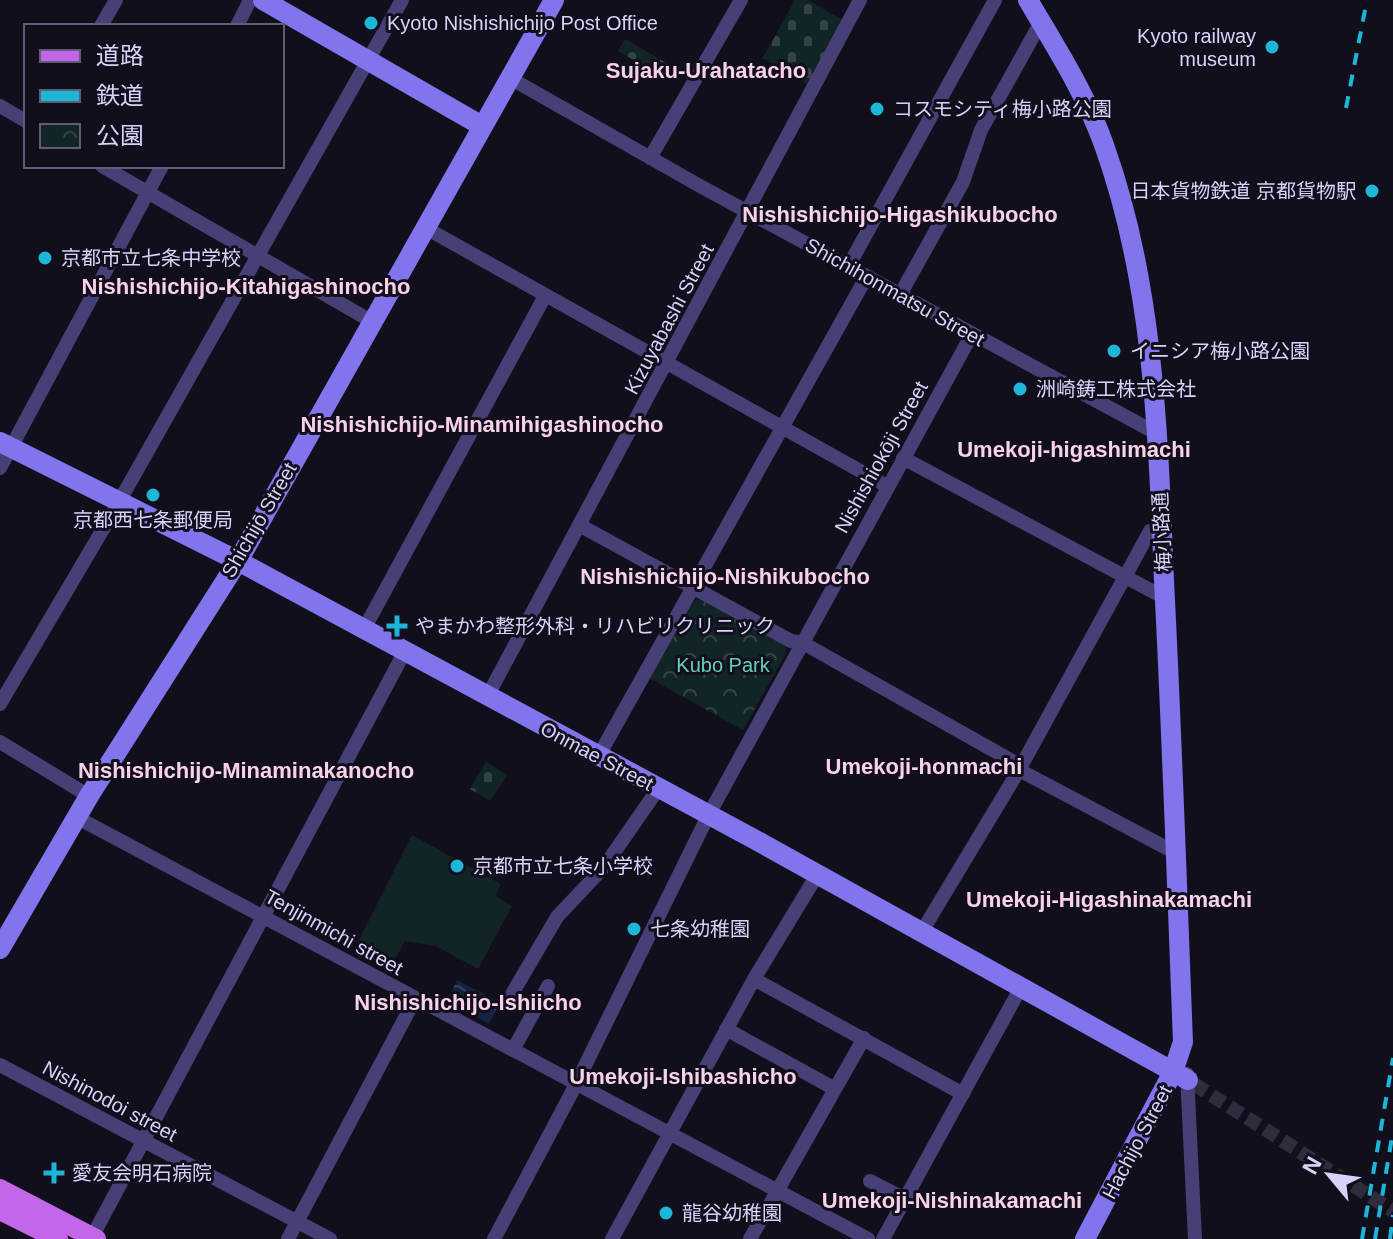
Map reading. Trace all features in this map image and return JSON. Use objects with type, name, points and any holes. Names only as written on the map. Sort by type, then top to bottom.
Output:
[{"type":"main road","points":[[0,1189],[93,1238]]},
{"type":"main road","points":[[0,1210],[58,1239]]},
{"type":"street","points":[[102,24],[116,0]]},
{"type":"street","points":[[238,24],[250,0]]},
{"type":"street","points":[[263,0],[482,126]]},
{"type":"street","points":[[0,704],[119,502],[402,0]]},
{"type":"street","name":"Shichijō Street","points":[[0,947],[76,817],[238,561],[554,0]]},
{"type":"street","points":[[650,158],[741,0]]},
{"type":"street","name":"Kizuyabashi Street","points":[[487,697],[668,364],[860,0]]},
{"type":"street","points":[[848,267],[995,0]]},
{"type":"street","name":"梅小路通","points":[[1028,0],[1098,131],[1118,187],[1142,282],[1162,532],[1183,1042]]},
{"type":"street","points":[[901,293],[963,182],[981,130],[1041,22]]},
{"type":"street","name":"Shichihonmatsu Street","points":[[510,78],[848,267],[1156,433]]},
{"type":"street","points":[[0,106],[24,120]]},
{"type":"street","points":[[105,168],[371,321]]},
{"type":"street","points":[[0,468],[6,444],[161,168]]},
{"type":"street","points":[[424,227],[887,486]]},
{"type":"street","points":[[598,757],[867,276]]},
{"type":"street","points":[[363,631],[545,296]]},
{"type":"street","name":"Nishishiokōji Street","points":[[494,1239],[576,1084],[708,816],[972,334]]},
{"type":"street","name":"Onmae Street","points":[[6,444],[238,561],[1185,1079]]},
{"type":"street","points":[[903,458],[1165,598]]},
{"type":"street","points":[[581,526],[791,641],[803,643],[1020,768],[1176,853]]},
{"type":"street","points":[[921,933],[1020,768],[1150,531],[1162,532]]},
{"type":"street","points":[[93,1238],[404,653]]},
{"type":"street","points":[[0,742],[89,796]]},
{"type":"street","points":[[512,994],[557,917],[604,867],[658,789]]},
{"type":"street","name":"Tenjinmichi street","points":[[76,817],[868,1239]]},
{"type":"street","points":[[612,1239],[754,979],[817,875]]},
{"type":"street","points":[[754,979],[963,1094]]},
{"type":"street","points":[[513,1050],[548,986]]},
{"type":"street","points":[[883,1239],[1020,989]]},
{"type":"street","points":[[288,1239],[415,999]]},
{"type":"street","points":[[726,1029],[835,1089]]},
{"type":"street","points":[[750,1239],[864,1038]]},
{"type":"street","name":"Hachijo Street","points":[[1085,1239],[1185,1079],[1183,1042]]},
{"type":"street","name":"Nishinodoi street","points":[[0,1065],[330,1239]]},
{"type":"street","points":[[1185,1079],[1195,1239]]},
{"type":"street","points":[[870,1181],[905,1199]]},
{"type":"green space","points":[[795,0],[808,0],[844,21],[810,86],[763,58]]},
{"type":"green space","points":[[625,39],[670,65],[663,77],[618,51]]},
{"type":"green space","name":"Kubo Park","points":[[701,599],[786,646],[786,653],[743,730],[649,678],[694,601]]},
{"type":"green space","points":[[486,762],[507,775],[490,801],[470,789]]},
{"type":"green space","points":[[412,835],[501,884],[495,896],[512,906],[478,969],[436,946],[405,941],[393,963],[358,942]]},
{"type":"water","points":[[457,980],[500,1003],[489,1024],[447,1001]]},
{"type":"tunnel","points":[[1194,1084],[1393,1211]]},
{"type":"railway","points":[[1346,108],[1367,0]]},
{"type":"railway","points":[[1362,1239],[1393,1058]]},
{"type":"railway","points":[[1375,1239],[1393,1131]]},
{"type":"railway","points":[[1390,1239],[1393,1215]]},
{"type":"place","name":"Kyoto Nishishichijo Post Office","points":[[371,23]]},
{"type":"place","name":"Kyoto railway museum","points":[[1272,47]]},
{"type":"place","name":"コスモシティ梅小路公園","points":[[877,109]]},
{"type":"place","name":"日本貨物鉄道 京都貨物駅","points":[[1372,191]]},
{"type":"place","name":"京都市立七条中学校","points":[[45,258]]},
{"type":"place","name":"イニシア梅小路公園","points":[[1114,351]]},
{"type":"place","name":"洲崎鋳工株式会社","points":[[1020,389]]},
{"type":"place","name":"京都西七条郵便局","points":[[153,495]]},
{"type":"place","name":"やまかわ整形外科・リハビリクリニック","points":[[397,626]]},
{"type":"place","name":"京都市立七条小学校","points":[[457,866]]},
{"type":"place","name":"七条幼稚園","points":[[634,929]]},
{"type":"place","name":"愛友会明石病院","points":[[54,1173]]},
{"type":"place","name":"龍谷幼稚園","points":[[666,1213]]},
{"type":"district","name":"Sujaku-Urahatacho","points":[[706,70]]},
{"type":"district","name":"Nishishichijo-Higashikubocho","points":[[900,214]]},
{"type":"district","name":"Nishishichijo-Kitahigashinocho","points":[[246,286]]},
{"type":"district","name":"Nishishichijo-Minamihigashinocho","points":[[482,424]]},
{"type":"district","name":"Umekoji-higashimachi","points":[[1074,449]]},
{"type":"district","name":"Nishishichijo-Nishikubocho","points":[[725,576]]},
{"type":"district","name":"Umekoji-honmachi","points":[[924,766]]},
{"type":"district","name":"Nishishichijo-Minaminakanocho","points":[[246,770]]},
{"type":"district","name":"Umekoji-Higashinakamachi","points":[[1109,899]]},
{"type":"district","name":"Nishishichijo-Ishiicho","points":[[468,1002]]},
{"type":"district","name":"Umekoji-Ishibashicho","points":[[683,1076]]},
{"type":"district","name":"Umekoji-Nishinakamachi","points":[[952,1200]]}]
